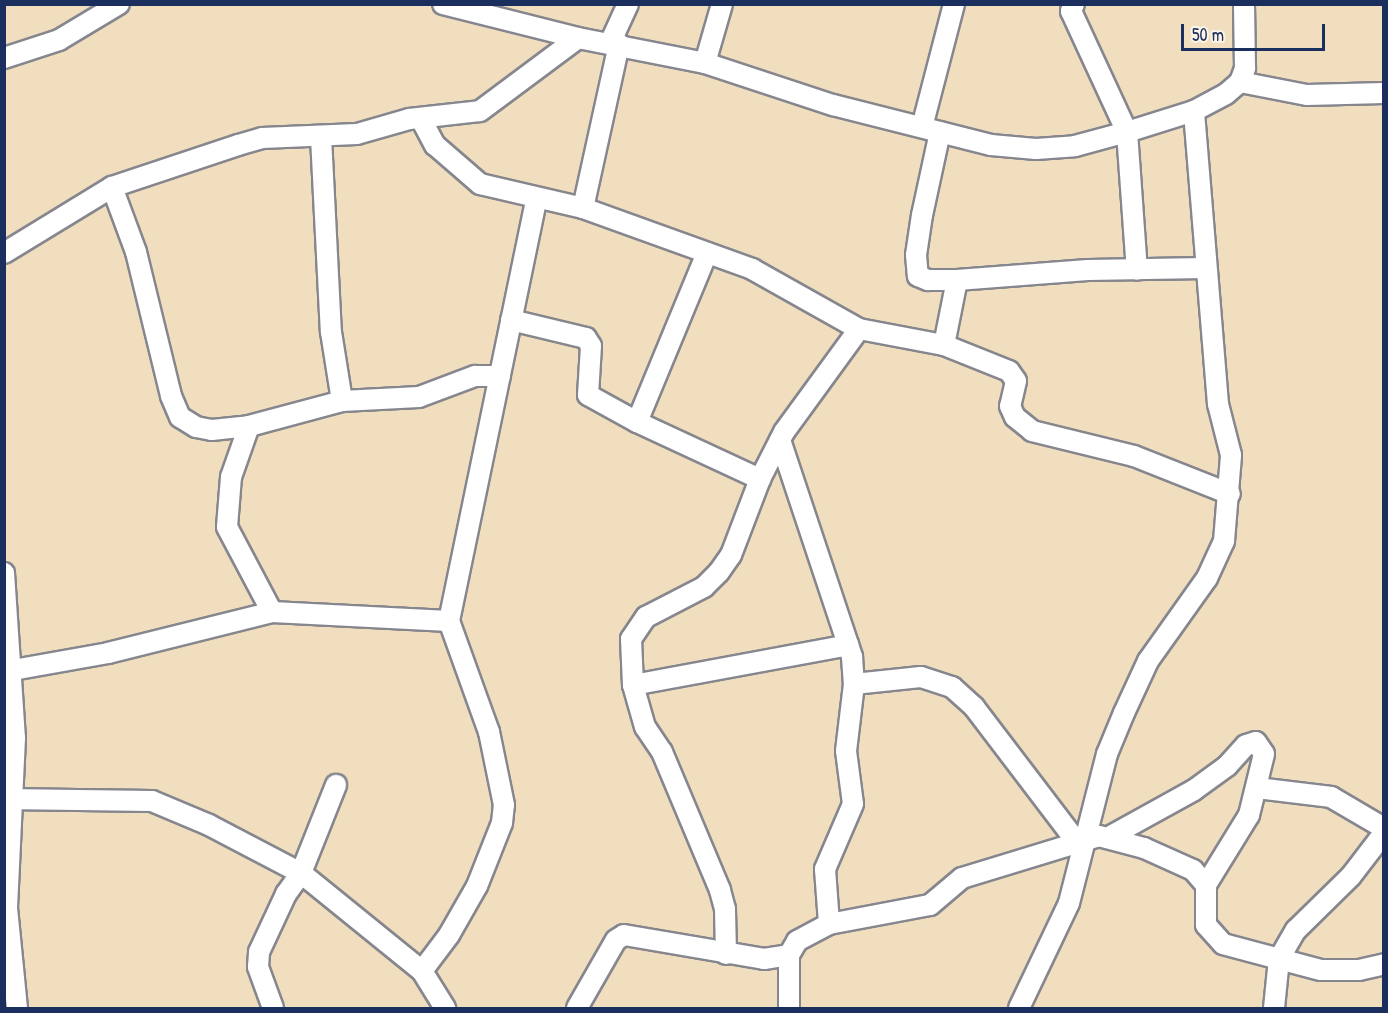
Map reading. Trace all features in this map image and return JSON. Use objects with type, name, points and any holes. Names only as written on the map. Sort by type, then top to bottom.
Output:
[{"type":"street","points":[[4,58],[59,40],[119,4]]},
{"type":"street","points":[[443,4],[578,38],[615,43],[705,63],[833,105],[991,145],[1036,149],[1075,146],[1194,111],[1240,82],[1245,68],[1244,4]]},
{"type":"street","points":[[583,208],[615,43],[628,4]]},
{"type":"street","points":[[705,63],[722,4]]},
{"type":"street","points":[[954,4],[931,130],[916,268],[918,276],[928,280],[957,280],[1205,268]]},
{"type":"street","points":[[1074,4],[1071,10],[1127,132],[1137,270]]},
{"type":"street","points":[[4,253],[112,187],[262,138],[357,134],[421,119],[480,111],[578,38]]},
{"type":"street","points":[[1240,82],[1307,95],[1383,93]]},
{"type":"street","points":[[1019,1008],[1069,903],[1080,840],[1107,754],[1148,661],[1220,555],[1230,494],[1231,455],[1218,404],[1205,268],[1194,111]]},
{"type":"street","points":[[421,119],[435,145],[480,184],[536,200],[583,208],[707,253],[786,286],[859,329],[945,345],[1009,371],[1016,381],[1010,406],[1015,417],[1032,431],[1143,459],[1230,494]]},
{"type":"street","points":[[321,137],[331,333],[342,401]]},
{"type":"street","points":[[112,187],[136,252],[171,396],[180,417],[196,427],[212,430],[249,426],[342,401],[419,397],[475,376],[500,376]]},
{"type":"street","points":[[422,971],[449,935],[477,886],[502,823],[504,805],[489,732],[449,621],[536,200]]},
{"type":"street","points":[[637,422],[707,253]]},
{"type":"street","points":[[945,345],[957,280]]},
{"type":"street","points":[[511,320],[586,338],[591,346],[588,394],[637,422],[760,479]]},
{"type":"street","points":[[726,954],[720,890],[662,752],[645,727],[633,685],[631,639],[636,627],[646,617],[704,587],[719,572],[731,555],[760,479],[780,440],[859,329]]},
{"type":"street","points":[[249,426],[231,477],[227,527],[272,612]]},
{"type":"street","points":[[780,440],[848,645],[854,684],[846,751],[853,804],[825,869],[829,924]]},
{"type":"street","points":[[5,586],[13,670],[7,908],[17,1008]]},
{"type":"street","points":[[13,670],[108,653],[272,612],[449,621]]},
{"type":"street","points":[[633,685],[848,645]]},
{"type":"street","points":[[854,684],[921,677],[952,687],[974,706],[1080,840]]},
{"type":"street","points":[[789,1008],[789,955],[797,941],[829,924],[930,905],[962,878],[1080,840],[1109,837],[1194,790],[1252,742],[1262,746],[1264,754],[1257,788],[1249,816],[1206,885],[1206,925],[1214,937],[1239,950],[1322,970],[1359,970],[1383,964]]},
{"type":"street","points":[[273,1008],[258,967],[259,952],[286,894],[301,873],[336,785]]},
{"type":"street","points":[[1257,788],[1331,797],[1383,828]]},
{"type":"street","points":[[8,800],[152,801],[209,825],[301,873],[422,971],[445,1008]]},
{"type":"street","points":[[1274,1008],[1279,959],[1296,930],[1351,876],[1383,833]]},
{"type":"street","points":[[1109,837],[1179,863],[1193,870],[1206,885]]},
{"type":"street","points":[[578,1008],[616,940],[624,935],[726,954],[764,958],[789,955]]}]
